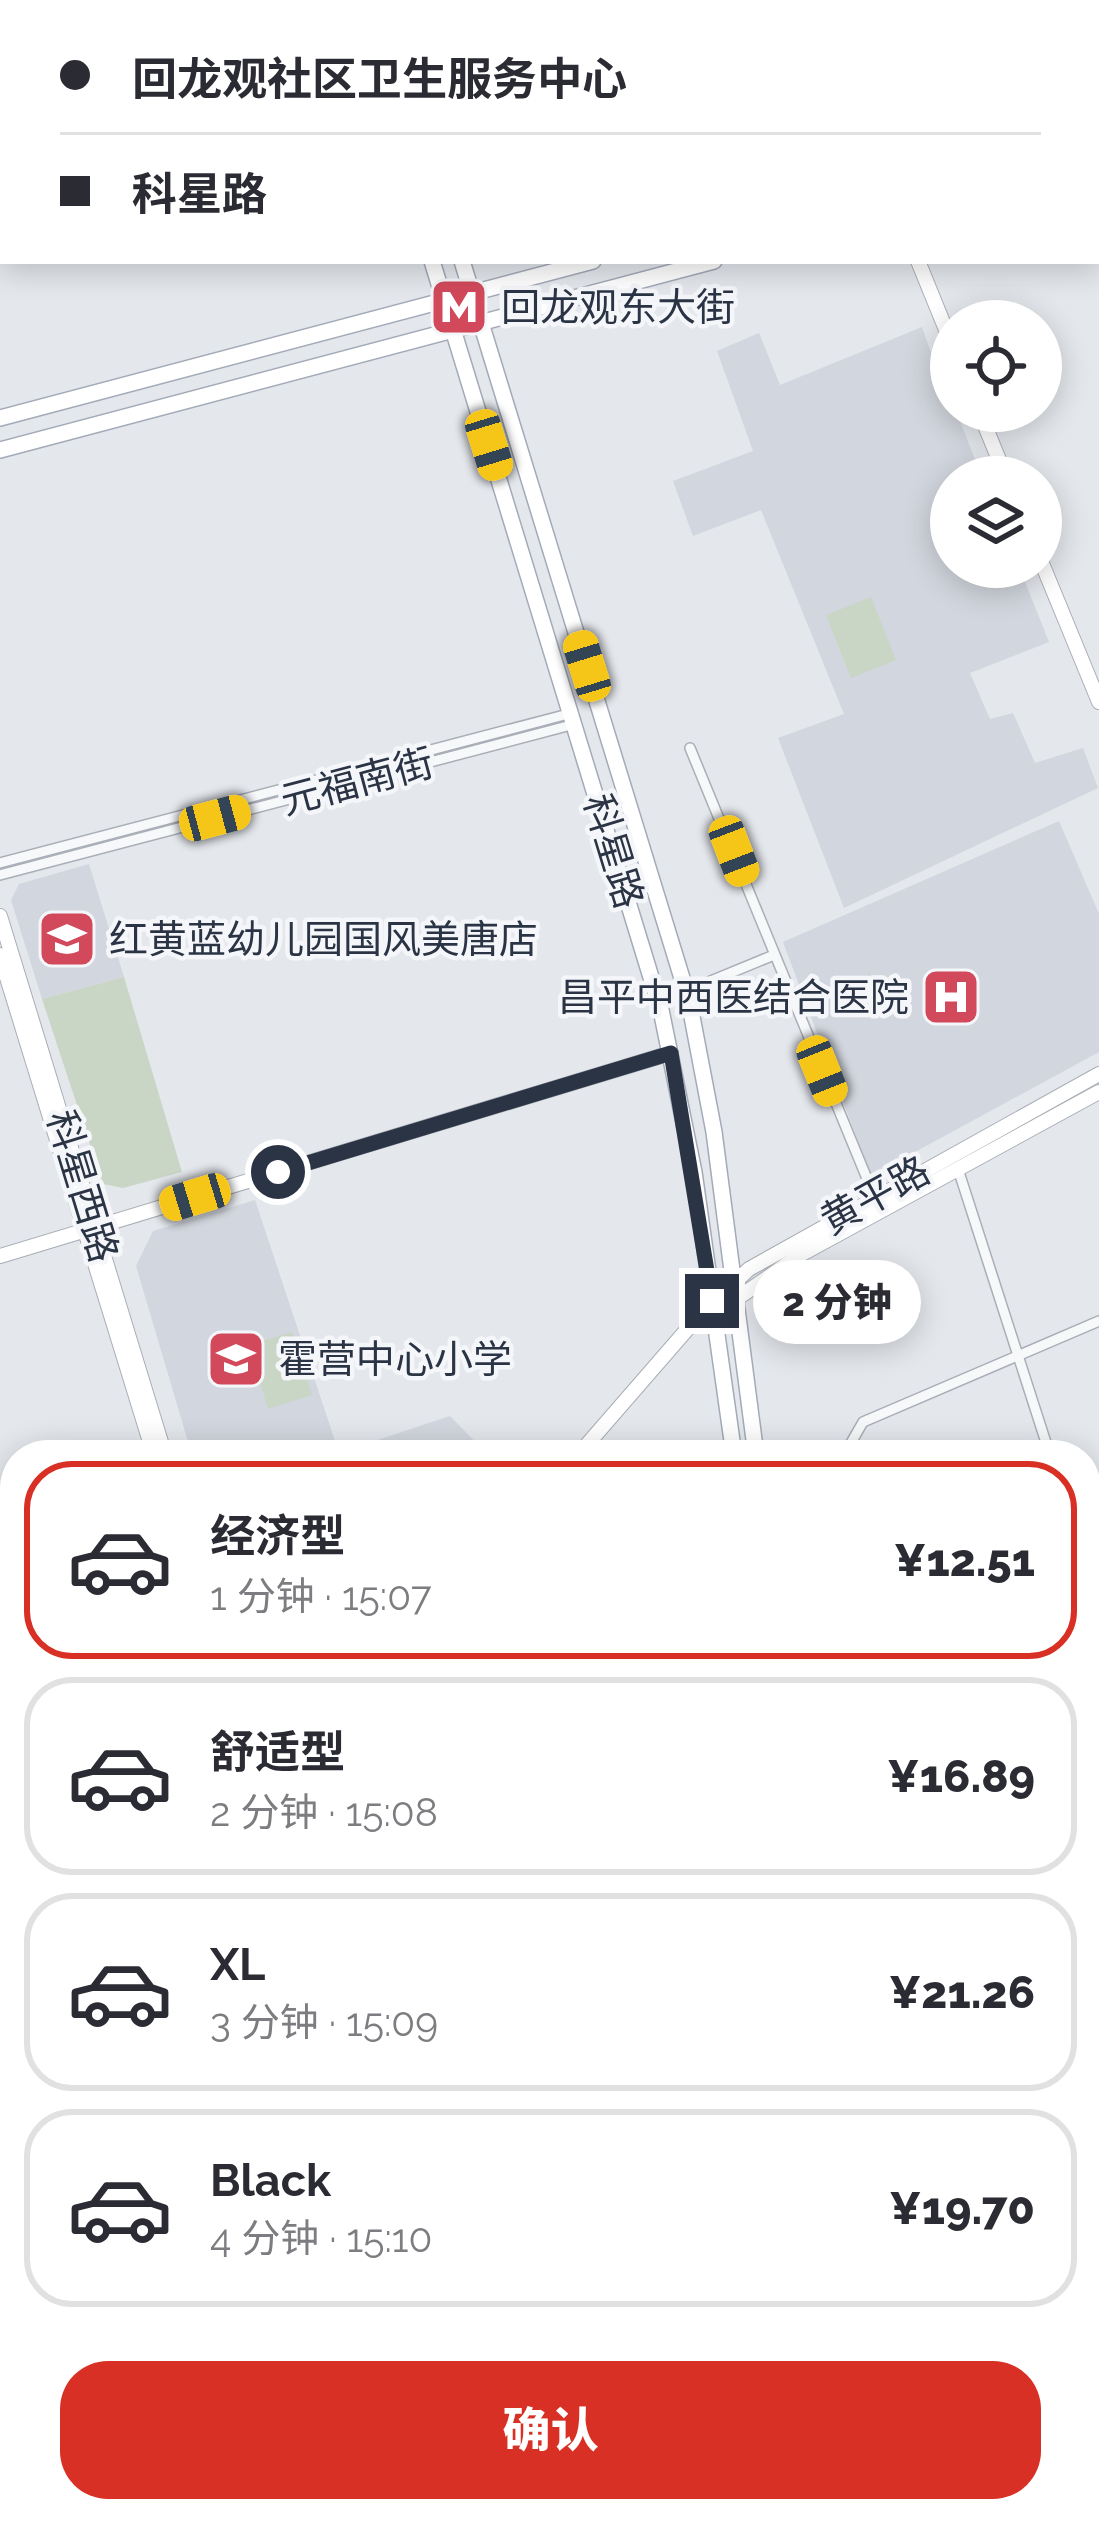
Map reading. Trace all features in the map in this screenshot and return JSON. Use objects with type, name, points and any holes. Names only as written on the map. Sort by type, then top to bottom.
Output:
[{"type":"main road","name":"科星路","points":[[433,264],[671,1053],[732,1440]]},
{"type":"main road","name":"科星路","points":[[463,264],[689,1001],[715,1132],[754,1440]]},
{"type":"main road","points":[[0,418],[582,264]]},
{"type":"main road","points":[[0,450],[703,264]]},
{"type":"street","points":[[919,264],[934,300]]},
{"type":"street","points":[[1052,588],[1099,702]]},
{"type":"street","name":"元福南街","points":[[0,863],[573,719]]},
{"type":"street","name":"元福南街","points":[[0,875],[573,719]]},
{"type":"street","points":[[690,748],[877,1203]]},
{"type":"street","name":"科星西路","points":[[0,916],[150,1440]]},
{"type":"street","name":"科星西路","points":[[0,955],[160,1440]]},
{"type":"street","points":[[701,985],[774,955]]},
{"type":"street","points":[[0,1256],[671,1053]]},
{"type":"street","name":"黄平路","points":[[594,1440],[735,1289],[1099,1074]]},
{"type":"street","name":"黄平路","points":[[955,1160],[1099,1092]]},
{"type":"street","points":[[955,1160],[1045,1440]]},
{"type":"street","points":[[853,1440],[863,1422],[1099,1322]]},
{"type":"shaded area","points":[[922,327],[930,350],[930,432],[964,432],[974,456],[930,456],[930,588],[1027,588],[1049,642],[970,673],[990,719],[1013,713],[1035,763],[1083,748],[1098,788],[844,908],[778,738],[844,714],[761,510],[693,536],[673,481],[753,451],[717,351],[759,333],[780,385]]},
{"type":"shaded area","name":"昌平中西医结合医院","points":[[1059,821],[1099,914],[1099,1052],[871,1176],[783,942]]},
{"type":"shaded area","name":"红黄蓝幼儿园国风美唐店","points":[[89,864],[124,977],[42,999],[11,900],[19,884]]},
{"type":"shaded area","name":"霍营中心小学","points":[[255,1200],[335,1440],[188,1440],[136,1266],[153,1231]]},
{"type":"shaded area","name":"霍营中心小学","points":[[450,1416],[473,1440],[378,1440]]},
{"type":"green space","points":[[871,597],[896,660],[851,678],[826,615]]},
{"type":"green space","points":[[124,977],[182,1172],[123,1188],[103,1184],[42,999]]},
{"type":"green space","points":[[292,1332],[312,1395],[268,1409],[249,1345]]},
{"type":"place","name":"回龙观东大街","points":[[459,307]]},
{"type":"place","name":"红黄蓝幼儿园国风美唐店","points":[[67,939]]},
{"type":"place","name":"昌平中西医结合医院","points":[[951,997]]},
{"type":"place","name":"霍营中心小学","points":[[236,1359]]},
{"type":"route","points":[[278,1172],[671,1053],[712,1301]]}]
